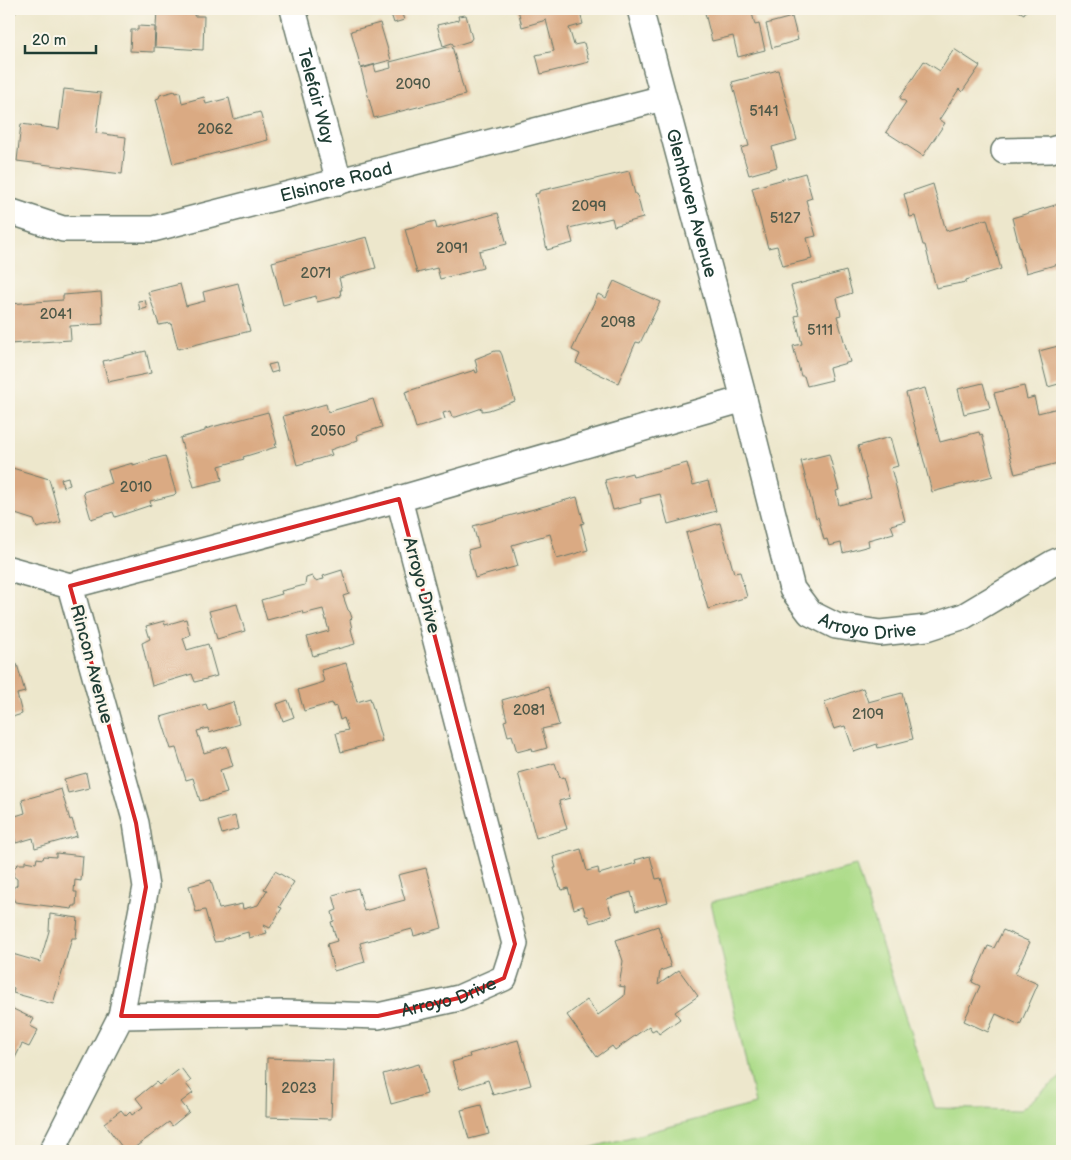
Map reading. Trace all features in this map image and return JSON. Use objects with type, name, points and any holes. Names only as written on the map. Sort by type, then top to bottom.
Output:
[{"type":"street","name":"Telefair Way","points":[[293,9],[339,182]]},
{"type":"street","name":"Glenhaven Avenue","points":[[640,9],[744,399]]},
{"type":"street","name":"Elsinore Road","points":[[9,211],[63,230],[153,229],[663,98]]},
{"type":"street","points":[[1004,151],[1051,150],[1062,147]]},
{"type":"street","points":[[399,499],[744,399]]},
{"type":"street","name":"Arroyo Drive","points":[[744,399],[792,589],[810,613],[836,626],[880,633],[926,628],[964,616],[1053,563],[1062,560]]},
{"type":"street","name":"Arroyo Drive","points":[[121,1016],[284,1013],[378,1016],[460,998],[504,978],[515,944],[399,499]]},
{"type":"street","name":"Rincon Avenue","points":[[121,1016],[146,887],[136,823],[70,586],[399,499]]},
{"type":"street","points":[[9,569],[70,586]]},
{"type":"street","points":[[52,1151],[121,1016]]},
{"type":"highlighted area","points":[[399,499],[515,944],[504,978],[459,998],[378,1016],[121,1016],[146,887],[136,823],[70,586]]},
{"type":"green space","points":[[856,866],[935,1108],[1020,1110],[1062,1076],[1062,1151],[578,1151],[755,1104],[711,902]]},
{"type":"building","points":[[9,9],[19,9],[9,20]]},
{"type":"building","points":[[157,9],[195,9],[194,16],[204,16],[203,50],[155,47]]},
{"type":"building","points":[[518,9],[579,9],[583,24],[569,28],[574,45],[584,43],[589,62],[541,74],[536,55],[554,51],[546,20],[522,27]]},
{"type":"building","points":[[704,9],[751,9],[755,25],[759,24],[765,50],[738,57],[733,36],[712,41]]},
{"type":"building","points":[[1015,9],[1027,9],[1024,14]]},
{"type":"building","points":[[401,11],[404,20],[394,23],[391,14]]},
{"type":"building","points":[[466,15],[472,38],[470,41],[454,46],[452,43],[443,46],[437,25],[459,20],[458,16]]},
{"type":"building","points":[[792,17],[798,40],[772,48],[766,24]]},
{"type":"building","points":[[380,23],[391,60],[361,68],[351,31]]},
{"type":"building","points":[[138,26],[155,27],[154,52],[130,51],[131,30],[138,30]]},
{"type":"building","points":[[452,46],[465,95],[374,118],[361,69],[374,65],[376,72],[391,68],[390,62]]},
{"type":"building","points":[[954,49],[980,66],[962,92],[959,89],[939,120],[945,123],[923,156],[886,132],[906,102],[900,98],[924,61],[940,71]]},
{"type":"building","points":[[778,70],[797,140],[772,147],[777,167],[749,175],[741,148],[749,146],[732,82]]},
{"type":"building","points":[[64,89],[101,93],[96,133],[126,137],[122,174],[17,161],[21,124],[59,129]]},
{"type":"building","points":[[175,91],[176,93],[180,92],[182,103],[204,97],[206,104],[229,98],[234,119],[260,112],[268,140],[173,164],[156,99],[160,95]]},
{"type":"building","points":[[629,171],[643,218],[614,226],[612,218],[569,228],[573,243],[547,250],[535,194],[539,193],[539,191]]},
{"type":"building","points":[[805,173],[812,198],[806,200],[816,236],[807,238],[812,259],[783,266],[777,246],[768,248],[752,188]]},
{"type":"building","points":[[933,184],[946,231],[987,219],[1001,269],[966,280],[966,282],[936,288],[925,245],[923,245],[915,216],[910,217],[904,194]]},
{"type":"building","points":[[1062,203],[1062,263],[1026,273],[1012,218]]},
{"type":"building","points":[[498,213],[507,244],[479,251],[483,268],[440,279],[437,268],[417,273],[405,229],[435,221],[437,229]]},
{"type":"building","points":[[367,237],[376,268],[339,278],[342,290],[340,290],[341,296],[317,302],[316,296],[283,305],[272,262]]},
{"type":"building","points":[[846,271],[852,293],[837,298],[841,315],[837,316],[850,362],[829,368],[832,380],[807,386],[804,376],[801,376],[793,346],[802,344],[795,316],[799,315],[791,286]]},
{"type":"building","points":[[614,281],[660,302],[640,343],[636,342],[618,383],[576,363],[580,354],[572,350],[598,294],[606,298]]},
{"type":"building","points":[[238,283],[250,331],[178,349],[171,323],[159,325],[148,292],[180,284],[186,306],[205,301],[203,292]]},
{"type":"building","points":[[101,292],[103,324],[70,326],[71,340],[9,344],[9,304],[63,300],[63,295]]},
{"type":"building","points":[[145,300],[147,308],[140,310],[138,301]]},
{"type":"building","points":[[1062,345],[1062,383],[1048,387],[1039,351]]},
{"type":"building","points":[[146,351],[151,373],[108,382],[103,361]]},
{"type":"building","points":[[495,351],[500,351],[502,355],[515,401],[489,410],[482,411],[482,408],[456,417],[452,417],[450,411],[443,413],[445,419],[416,428],[405,392],[475,370],[476,373],[478,372],[475,359]]},
{"type":"building","points":[[276,363],[278,371],[271,373],[268,365]]},
{"type":"building","points":[[983,383],[990,408],[964,414],[958,389]]},
{"type":"building","points":[[1024,386],[1027,399],[1034,397],[1038,413],[1062,407],[1062,462],[1015,474],[994,393]]},
{"type":"building","points":[[925,388],[940,442],[979,432],[980,435],[982,434],[993,476],[932,492],[906,393]]},
{"type":"building","points":[[373,399],[382,427],[357,435],[358,440],[330,450],[332,455],[297,465],[283,416],[326,404],[328,412]]},
{"type":"building","points":[[268,412],[277,444],[275,444],[276,447],[219,466],[222,480],[194,487],[180,438],[205,431],[205,429]]},
{"type":"building","points":[[890,437],[898,466],[891,468],[905,521],[891,525],[894,533],[868,540],[869,546],[843,553],[841,543],[829,546],[827,539],[824,540],[818,517],[816,518],[801,461],[829,454],[839,490],[836,491],[839,505],[871,497],[858,446]]},
{"type":"building","points":[[165,456],[176,493],[174,495],[150,501],[151,505],[115,517],[113,512],[91,519],[83,492],[112,483],[108,470]]},
{"type":"building","points":[[687,463],[693,485],[708,481],[716,511],[668,524],[660,494],[640,499],[641,503],[613,510],[605,480],[632,473],[633,477]]},
{"type":"building","points":[[9,467],[49,479],[61,522],[37,528],[34,520],[9,512]]},
{"type":"building","points":[[68,477],[70,485],[63,487],[61,479]]},
{"type":"building","points":[[577,497],[584,523],[581,524],[588,550],[557,559],[550,534],[512,545],[518,566],[475,578],[468,550],[479,547],[473,526]]},
{"type":"building","points":[[720,523],[734,573],[740,572],[747,597],[708,609],[686,533]]},
{"type":"building","points":[[342,570],[349,594],[343,596],[352,618],[350,620],[351,629],[355,644],[313,656],[307,637],[329,631],[323,609],[303,614],[302,611],[267,620],[261,600],[282,594],[281,591],[305,585],[306,578],[312,576],[315,581],[324,579],[323,576]]},
{"type":"building","points":[[237,604],[245,631],[217,639],[209,611]]},
{"type":"building","points":[[186,619],[190,635],[183,638],[187,650],[208,644],[217,676],[195,682],[192,674],[152,686],[142,643],[150,639],[146,626],[164,621],[165,625]]},
{"type":"building","points":[[9,662],[10,666],[17,664],[25,692],[17,694],[22,714],[9,718]]},
{"type":"building","points":[[346,663],[357,702],[370,698],[382,741],[341,752],[336,733],[348,730],[344,718],[340,720],[336,706],[333,707],[332,703],[304,711],[298,690],[324,682],[321,670]]},
{"type":"building","points":[[548,687],[559,725],[542,729],[547,748],[533,752],[532,748],[517,752],[512,735],[508,736],[504,721],[507,720],[502,700]]},
{"type":"building","points":[[863,688],[868,702],[902,693],[913,739],[878,748],[877,744],[854,752],[845,726],[834,729],[824,702]]},
{"type":"building","points":[[288,700],[294,717],[283,721],[277,704]]},
{"type":"building","points":[[233,702],[239,724],[209,733],[208,728],[197,731],[204,753],[227,746],[233,766],[220,770],[227,793],[200,801],[193,778],[186,780],[176,748],[171,749],[161,717],[206,704],[208,710]]},
{"type":"building","points":[[555,763],[560,778],[564,777],[570,798],[559,801],[567,829],[536,838],[518,773]]},
{"type":"building","points":[[86,773],[89,788],[68,793],[64,779]]},
{"type":"building","points":[[61,789],[77,836],[35,848],[33,838],[16,843],[9,818],[25,813],[22,800]]},
{"type":"building","points":[[235,816],[238,829],[222,834],[218,821]]},
{"type":"building","points":[[581,849],[587,871],[598,868],[599,874],[636,863],[635,860],[650,856],[656,879],[661,878],[668,902],[636,911],[631,892],[607,899],[612,916],[590,923],[583,906],[574,909],[568,888],[562,890],[554,868],[556,868],[553,857]]},
{"type":"building","points":[[56,853],[83,856],[81,881],[75,880],[74,892],[77,892],[76,906],[73,906],[72,909],[15,902],[12,896],[13,888],[17,885],[17,879],[13,876],[14,868],[18,864],[25,864],[25,861],[36,863],[37,858],[43,859],[44,856],[56,857]]},
{"type":"building","points":[[426,868],[442,928],[414,936],[412,929],[360,943],[365,962],[334,971],[327,944],[337,941],[331,922],[334,921],[332,912],[337,910],[333,895],[358,888],[364,911],[405,900],[398,875]]},
{"type":"building","points":[[275,871],[294,882],[279,907],[282,908],[270,928],[264,925],[267,933],[249,938],[248,932],[223,939],[223,941],[214,942],[205,910],[196,912],[189,886],[211,880],[219,909],[242,904],[243,909],[258,905],[267,890],[264,889]]},
{"type":"building","points":[[50,914],[78,918],[76,938],[72,938],[53,1004],[13,993],[14,988],[9,986],[9,953],[40,962],[49,931]]},
{"type":"building","points":[[658,926],[671,967],[660,971],[658,985],[679,970],[698,996],[675,1012],[680,1019],[659,1034],[656,1029],[652,1031],[649,1026],[615,1050],[612,1046],[597,1057],[567,1015],[587,1000],[598,1015],[624,996],[625,987],[619,986],[623,961],[616,940]]},
{"type":"building","points":[[1003,930],[1030,942],[1015,974],[1038,984],[1020,1025],[996,1014],[988,1032],[964,1021],[980,986],[972,982],[988,946],[994,948]]},
{"type":"building","points":[[9,1007],[34,1019],[30,1026],[38,1030],[29,1047],[22,1044],[13,1062],[9,1060]]},
{"type":"building","points":[[518,1040],[531,1085],[493,1095],[488,1080],[460,1089],[452,1062],[470,1057],[469,1054]]},
{"type":"building","points":[[267,1058],[333,1060],[331,1119],[266,1117]]},
{"type":"building","points":[[419,1064],[427,1094],[391,1104],[383,1074]]},
{"type":"building","points":[[181,1068],[191,1081],[186,1084],[193,1093],[181,1102],[189,1112],[172,1126],[169,1122],[130,1151],[125,1151],[104,1123],[121,1110],[126,1116],[130,1112],[132,1115],[143,1107],[136,1098],[156,1082],[159,1085]]},
{"type":"building","points":[[9,1086],[13,1088],[9,1097]]},
{"type":"building","points":[[481,1105],[489,1134],[469,1139],[461,1110]]}]
